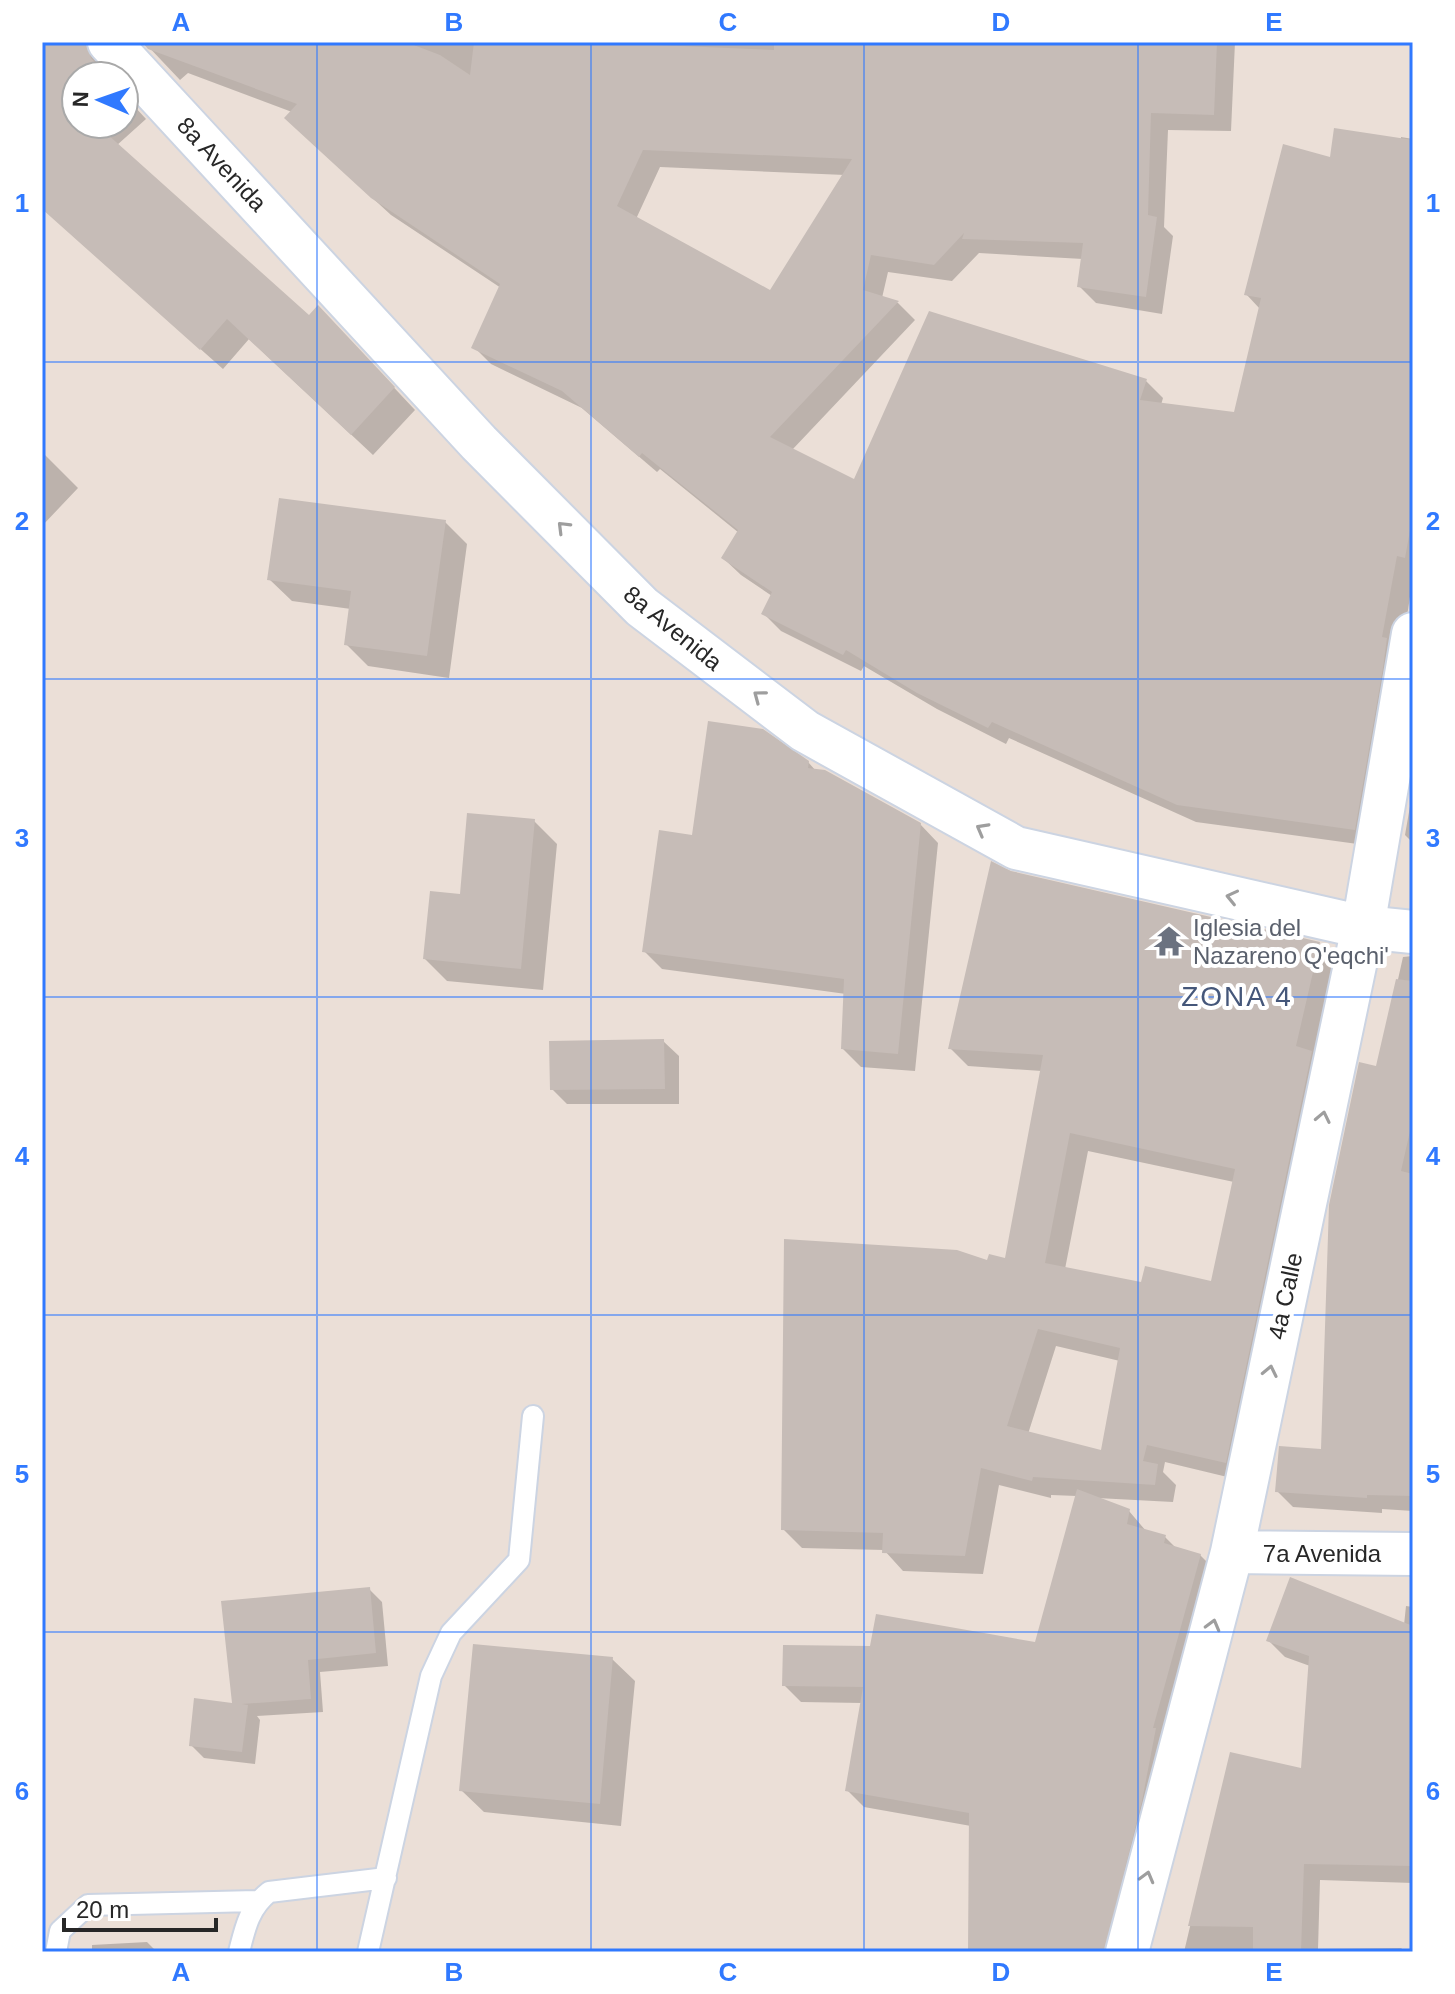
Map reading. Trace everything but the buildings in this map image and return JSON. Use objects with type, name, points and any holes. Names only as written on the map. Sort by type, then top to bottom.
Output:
[{"type":"street","name":"8a Avenida","points":[[109,42],[479,443],[642,607],[805,731],[1016,848],[1363,927],[1413,932]]},
{"type":"street","name":"4a Calle","points":[[1127,1952],[1232,1552],[1363,927],[1413,634]]},
{"type":"street","name":"7a Avenida","points":[[1232,1552],[1413,1554]]},
{"type":"lane","points":[[368,1952],[431,1676],[451,1633],[519,1560],[533,1416]]},
{"type":"lane","points":[[239,1952],[248,1916],[257,1901],[269,1892],[386,1878]]},
{"type":"lane","points":[[56,1952],[60,1931],[88,1905],[257,1901]]},
{"type":"place","name":"Iglesia del Nazareno Q'eqchi'","points":[[1169,941]]},
{"type":"district","name":"ZONA 4","points":[[1237,996]]}]
